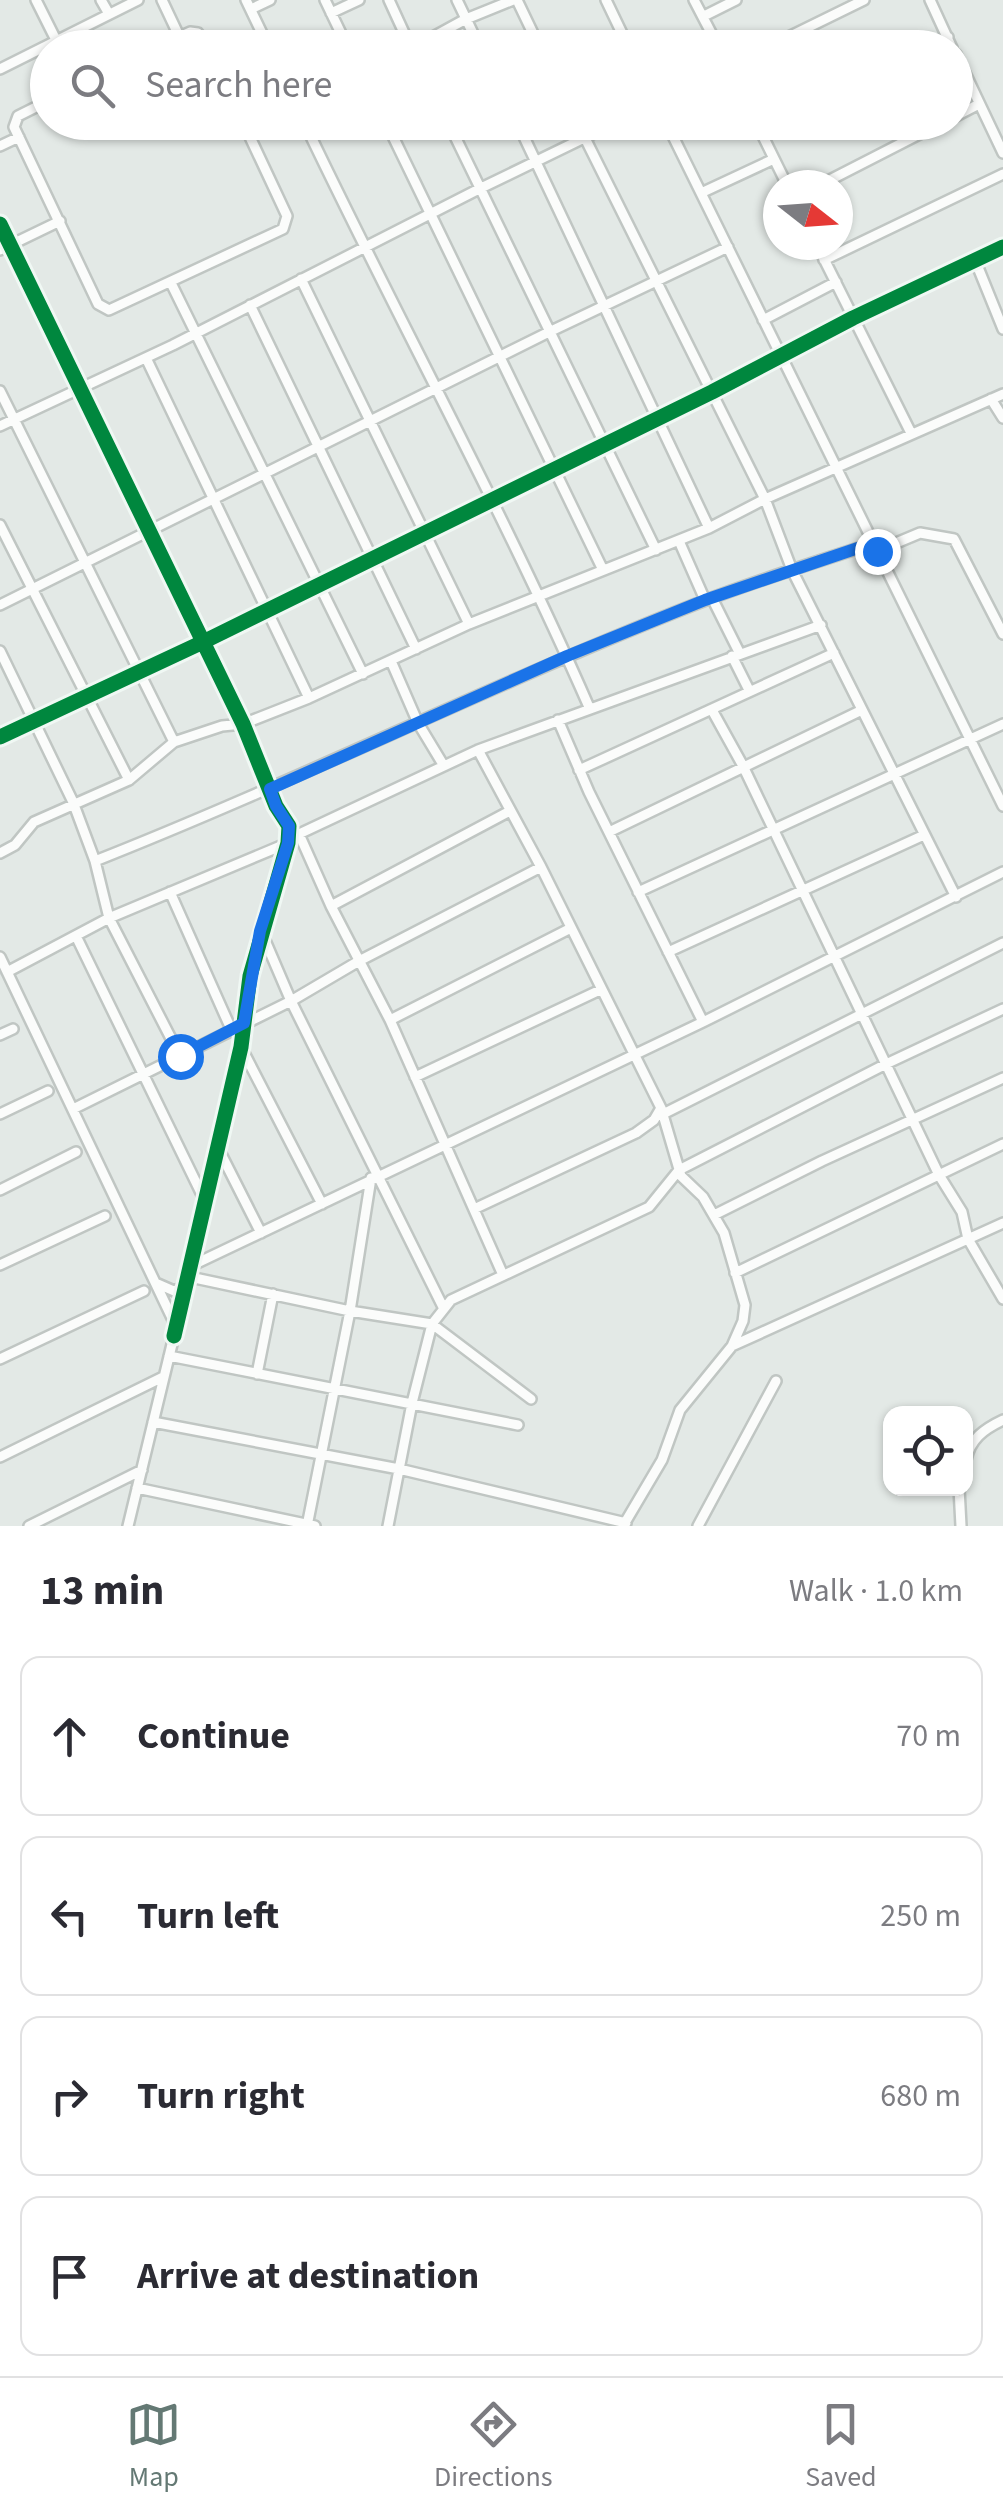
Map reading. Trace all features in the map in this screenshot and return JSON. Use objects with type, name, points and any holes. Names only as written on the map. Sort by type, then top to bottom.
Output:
[{"type":"street","points":[[36,0],[51,30]]},
{"type":"street","points":[[101,0],[108,14]]},
{"type":"street","points":[[76,30],[138,0]]},
{"type":"street","points":[[162,0],[176,30]]},
{"type":"street","points":[[260,30],[248,5],[270,0]]},
{"type":"street","points":[[325,0],[339,30]]},
{"type":"street","points":[[331,13],[359,0]]},
{"type":"street","points":[[389,0],[403,30]]},
{"type":"street","points":[[457,0],[471,30]]},
{"type":"street","points":[[446,30],[515,0],[531,30]]},
{"type":"street","points":[[606,0],[620,30]]},
{"type":"street","points":[[694,0],[710,30]]},
{"type":"street","points":[[704,16],[736,0]]},
{"type":"street","points":[[803,30],[864,0]]},
{"type":"street","points":[[930,0],[944,30]]},
{"type":"street","points":[[1,66],[30,52]]},
{"type":"street","points":[[973,91],[1003,154]]},
{"type":"street","points":[[973,107],[979,104]]},
{"type":"street","points":[[30,110],[18,116],[14,126],[103,308],[108,310],[283,229],[287,222],[251,140]]},
{"type":"street","points":[[0,146],[19,137]]},
{"type":"street","points":[[313,140],[541,597],[589,707]]},
{"type":"street","points":[[395,140],[603,570]]},
{"type":"street","points":[[457,140],[656,550]]},
{"type":"street","points":[[526,140],[709,528]]},
{"type":"street","points":[[0,426],[146,358],[582,140]]},
{"type":"street","points":[[584,140],[765,499],[792,570],[956,897]]},
{"type":"street","points":[[675,140],[1003,806]]},
{"type":"street","points":[[764,140],[780,170]]},
{"type":"street","points":[[849,170],[908,140]]},
{"type":"street","points":[[701,192],[774,159]]},
{"type":"street","points":[[853,246],[1003,174]]},
{"type":"street","points":[[0,250],[60,221]]},
{"type":"street","points":[[0,224],[243,724],[276,806],[289,826],[288,843],[260,931],[241,1047],[193,1265],[128,1526]]},
{"type":"street","points":[[0,605],[728,247]]},
{"type":"street","points":[[0,737],[203,642],[1003,247]]},
{"type":"street","points":[[824,260],[912,433]]},
{"type":"street","points":[[975,260],[1003,329]]},
{"type":"street","points":[[301,279],[470,624]]},
{"type":"street","points":[[763,320],[836,282]]},
{"type":"street","points":[[170,283],[363,674]]},
{"type":"street","points":[[250,305],[416,650]]},
{"type":"street","points":[[146,358],[309,698]]},
{"type":"street","points":[[0,391],[174,742]]},
{"type":"street","points":[[0,853],[15,844],[34,822],[129,780],[174,742],[222,726],[243,724],[309,698],[470,624],[709,528],[765,499],[1003,394]]},
{"type":"street","points":[[991,399],[1003,418]]},
{"type":"street","points":[[0,525],[129,780]]},
{"type":"street","points":[[95,861],[270,789],[567,656],[708,599],[858,548],[877,551],[920,532],[954,540],[1003,634]]},
{"type":"street","points":[[679,541],[736,655],[749,690]]},
{"type":"street","points":[[7,972],[109,918],[288,843],[299,834],[478,750],[821,625]]},
{"type":"street","points":[[0,653],[73,802],[95,861],[109,918],[180,1056]]},
{"type":"street","points":[[579,770],[834,653]]},
{"type":"street","points":[[391,661],[418,723],[444,766]]},
{"type":"street","points":[[712,710],[743,766],[939,1175],[962,1212],[968,1239],[1003,1298]]},
{"type":"street","points":[[608,832],[862,710]]},
{"type":"street","points":[[558,720],[608,832],[703,1022]]},
{"type":"street","points":[[638,892],[1003,724]]},
{"type":"street","points":[[153,1422],[399,1469],[625,1524],[662,1460],[680,1410],[732,1346],[745,1310],[724,1233],[679,1170],[662,1111],[478,750]]},
{"type":"street","points":[[331,906],[510,811]]},
{"type":"street","points":[[299,834],[390,1020],[503,1275]]},
{"type":"street","points":[[668,952],[924,835]]},
{"type":"street","points":[[73,1108],[291,1001],[358,961],[541,867]]},
{"type":"street","points":[[193,1265],[634,1056],[1003,872]]},
{"type":"street","points":[[170,892],[231,1029]]},
{"type":"street","points":[[390,1020],[571,928]]},
{"type":"street","points":[[260,931],[374,1176],[443,1307]]},
{"type":"street","points":[[76,936],[206,1203]]},
{"type":"street","points":[[474,1209],[636,1133],[662,1111],[1003,942]]},
{"type":"street","points":[[0,957],[155,1280],[173,1320],[174,1336]]},
{"type":"street","points":[[415,1078],[600,990]]},
{"type":"street","points":[[388,1526],[432,1324],[451,1300],[649,1207],[679,1170],[1003,1009]]},
{"type":"street","points":[[0,1035],[13,1029]]},
{"type":"street","points":[[241,1047],[322,1204]]},
{"type":"street","points":[[714,1215],[1003,1078]]},
{"type":"street","points":[[0,1114],[48,1091]]},
{"type":"street","points":[[735,1273],[1003,1144]]},
{"type":"street","points":[[218,1148],[261,1233]]},
{"type":"street","points":[[0,1190],[76,1152]]},
{"type":"street","points":[[137,1488],[310,1525],[374,1176]]},
{"type":"street","points":[[0,1265],[105,1216]]},
{"type":"street","points":[[732,1346],[1003,1223]]},
{"type":"street","points":[[155,1280],[162,1288],[174,1291],[185,1286],[190,1277]]},
{"type":"street","points":[[190,1277],[432,1324],[531,1399]]},
{"type":"street","points":[[0,1359],[144,1291]]},
{"type":"street","points":[[257,1374],[272,1294]]},
{"type":"street","points":[[169,1356],[518,1425]]},
{"type":"street","points":[[0,1458],[164,1376]]},
{"type":"street","points":[[698,1526],[776,1381]]},
{"type":"street","points":[[973,1441],[1003,1420]]},
{"type":"street","points":[[28,1526],[142,1470]]},
{"type":"street","points":[[960,1496],[962,1526]]},
{"type":"cycle path","points":[[0,224],[243,724],[276,806],[289,826],[288,843],[250,976],[241,1047],[174,1336]]},
{"type":"cycle path","points":[[0,737],[203,642],[1003,247]]},
{"type":"route","points":[[180,1056],[244,1023],[260,931],[288,843],[289,826],[270,789],[567,656],[705,600],[858,548],[877,551]]}]
